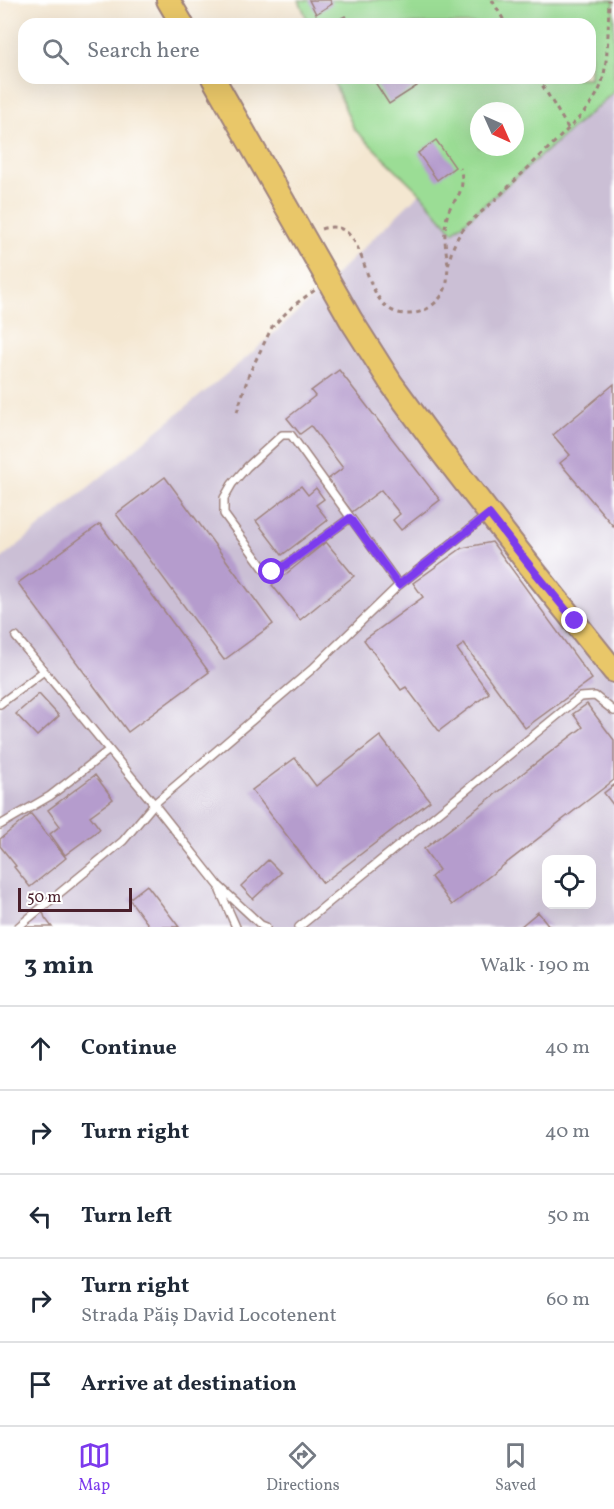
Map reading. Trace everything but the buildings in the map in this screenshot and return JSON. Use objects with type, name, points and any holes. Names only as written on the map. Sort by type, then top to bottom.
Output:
[{"type":"main road","points":[[168,0],[178,18]]},
{"type":"main road","points":[[216,84],[351,320],[391,383],[489,514],[614,671]]},
{"type":"lane","points":[[350,518],[279,570],[272,572],[265,570],[224,514],[224,498],[232,484],[282,435],[291,435],[399,585]]},
{"type":"lane","points":[[18,927],[123,841],[154,804],[311,670],[399,585],[489,514]]},
{"type":"lane","points":[[16,636],[219,886],[266,927]]},
{"type":"lane","points":[[0,704],[44,671]]},
{"type":"lane","points":[[299,927],[580,697],[595,696],[614,711]]},
{"type":"lane","points":[[0,825],[50,796],[109,750]]},
{"type":"lane","points":[[219,886],[236,927]]},
{"type":"path","points":[[492,0],[502,18]]},
{"type":"path","points":[[448,266],[460,234],[586,111],[600,90],[605,75],[609,0]]},
{"type":"path","points":[[542,84],[569,128]]},
{"type":"path","points":[[301,231],[330,226],[345,230],[356,244],[378,299],[400,314],[420,313],[433,305],[446,287],[448,266],[444,236],[450,207],[462,186],[460,168]]},
{"type":"path","points":[[237,412],[249,374],[272,327],[294,305],[329,281]]},
{"type":"shaded area","points":[[614,92],[614,927],[0,927],[0,560],[252,353],[420,193],[453,232]]},
{"type":"green space","points":[[299,0],[614,0],[614,92],[453,232],[420,193],[354,129],[335,84],[596,84],[596,18],[306,18]]},
{"type":"route","points":[[272,572],[279,570],[350,518],[399,585],[489,514],[575,621]]}]
